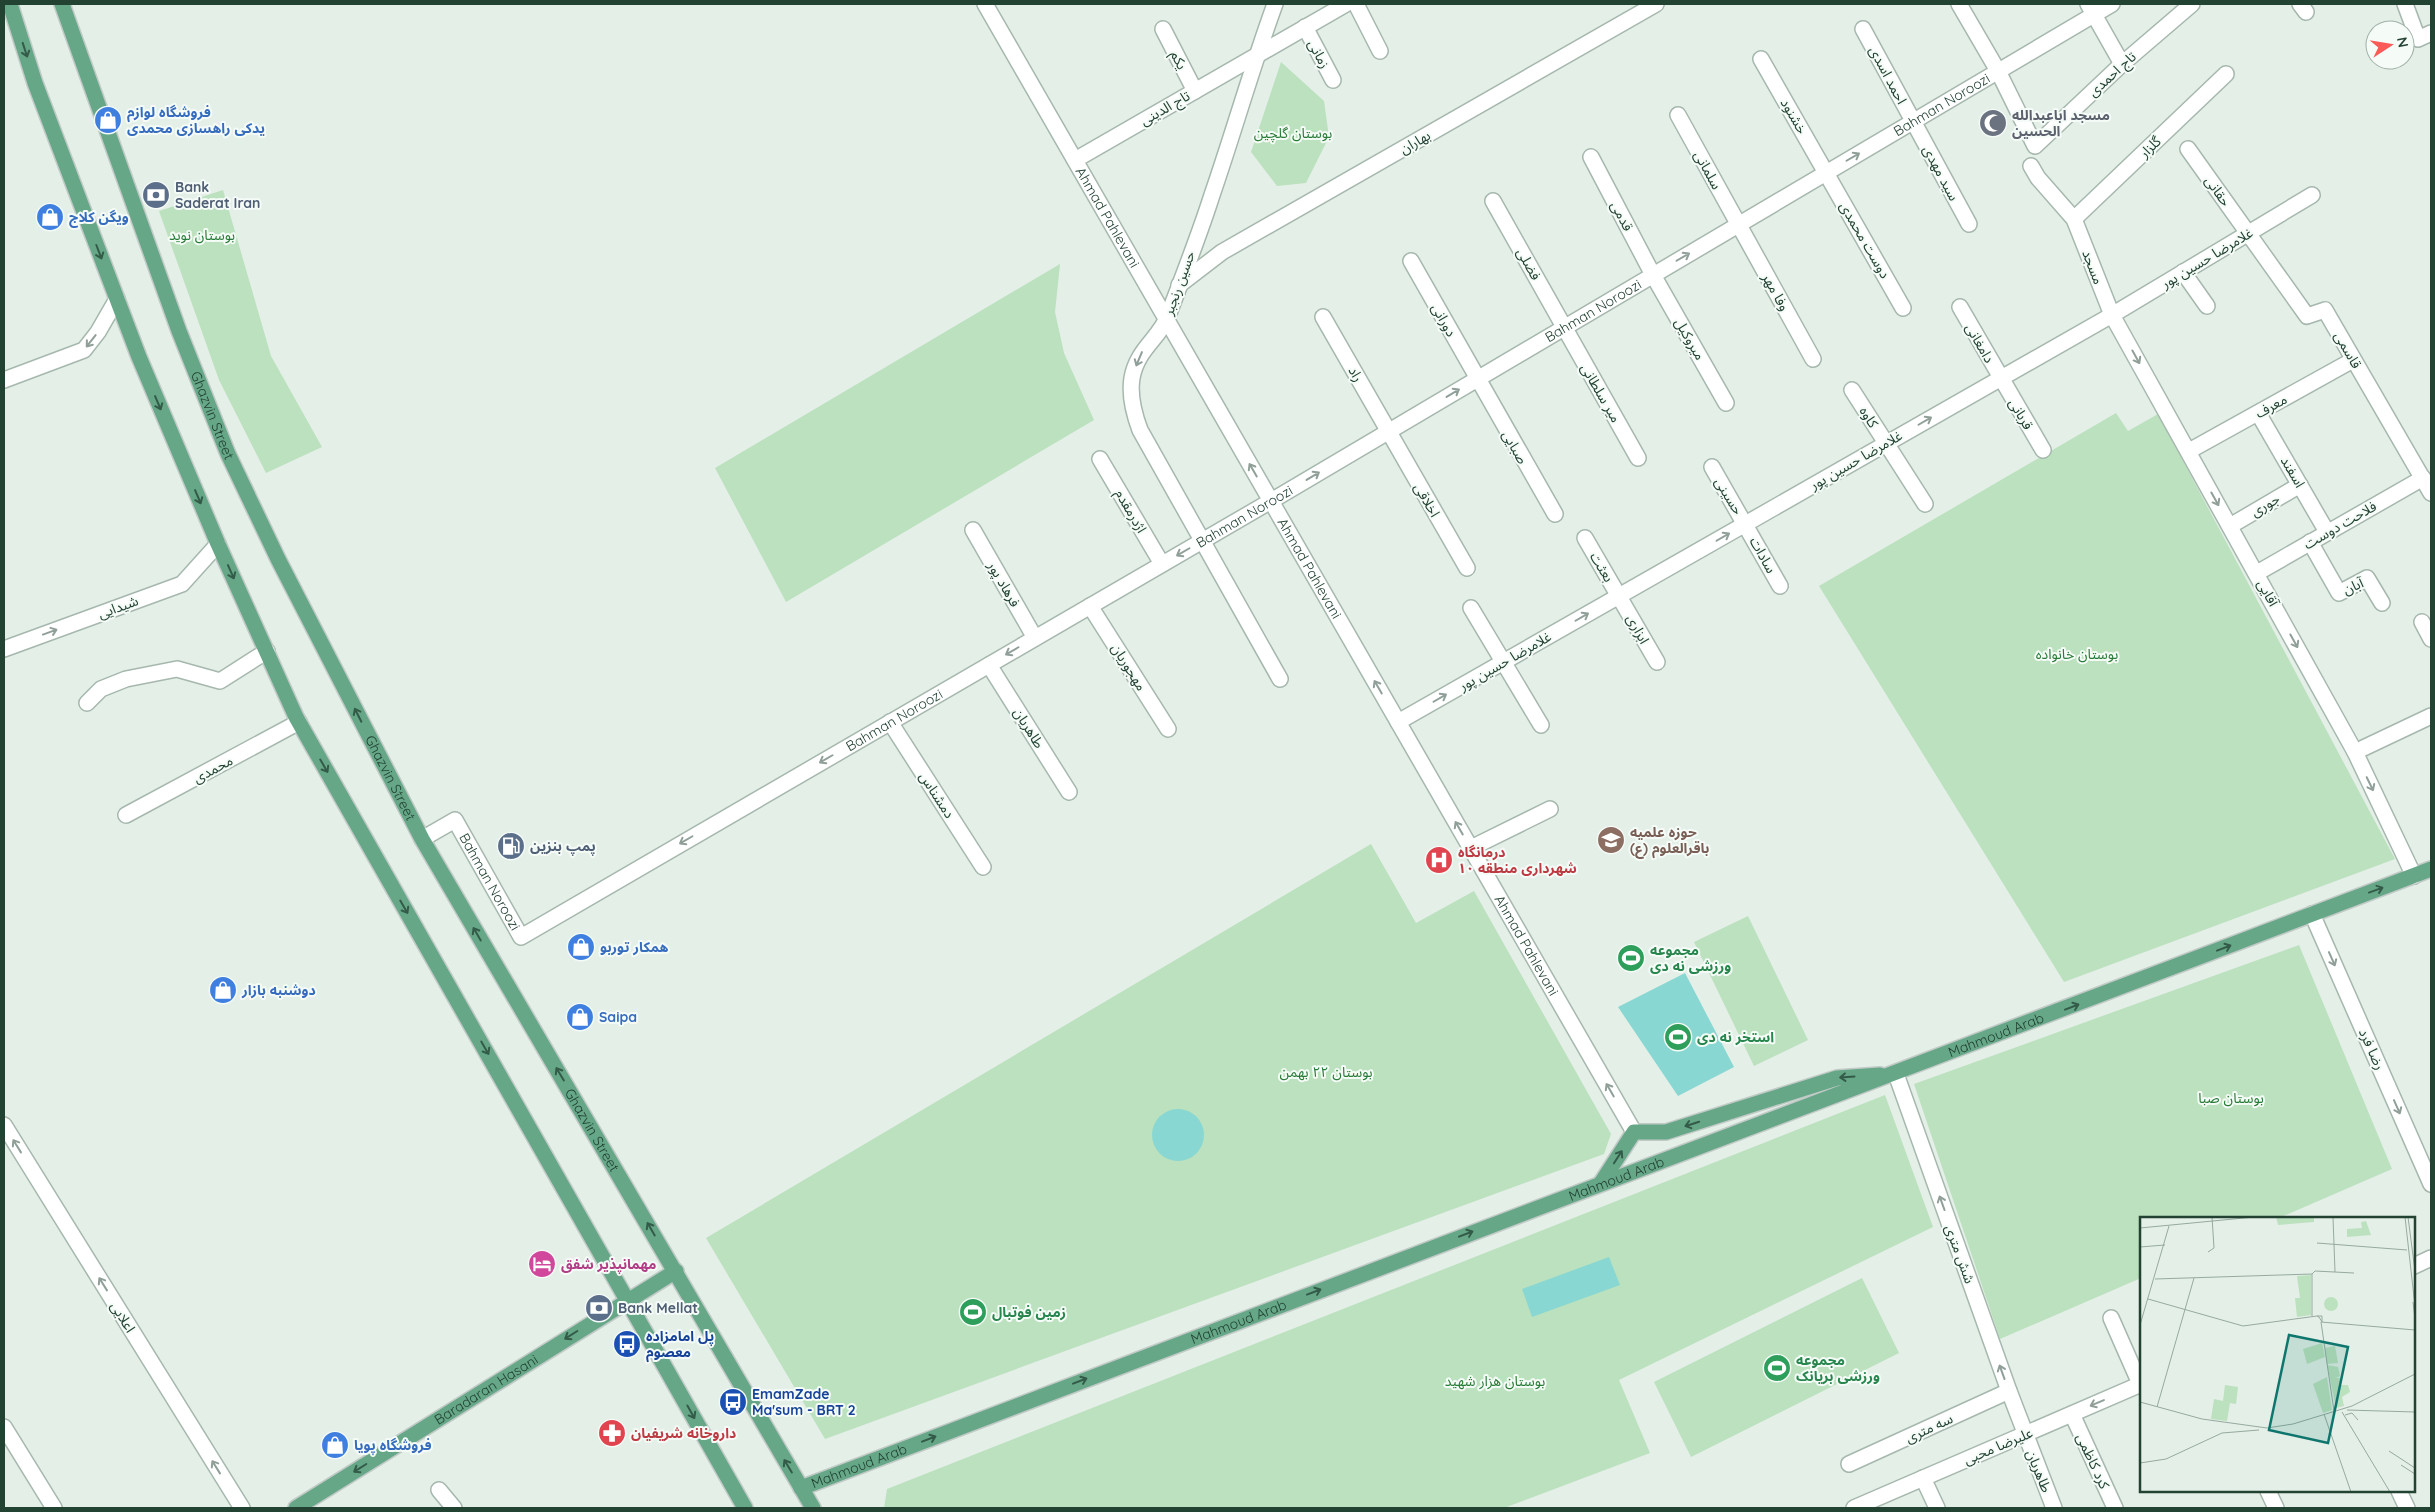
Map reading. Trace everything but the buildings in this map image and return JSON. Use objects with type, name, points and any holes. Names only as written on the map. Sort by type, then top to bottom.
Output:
[{"type":"main road","points":[[10,4],[36,83],[139,358],[218,544],[299,722],[745,1508]]},
{"type":"main road","name":"Ghazvin Street","points":[[62,4],[179,331],[228,454],[278,560],[422,839],[813,1508]]},
{"type":"main road","name":"Mahmoud Arab","points":[[801,1488],[1601,1183],[1896,1074],[2431,869]]},
{"type":"main road","points":[[1601,1183],[1634,1132],[1666,1132],[1837,1078],[1896,1074]]},
{"type":"main road","name":"Baradaran Hasani","points":[[296,1508],[676,1271]]},
{"type":"street","name":"Ahmad Pahlevani","points":[[985,4],[1634,1132]]},
{"type":"street","name":"حسین رنجبر","points":[[1275,4],[1256,56],[1212,196],[1166,319],[1140,354],[1132,379],[1133,405],[1140,430],[1280,679]]},
{"type":"street","name":"تاج الدینی","points":[[1075,160],[1346,4]]},
{"type":"street","points":[[1356,4],[1380,51]]},
{"type":"street","name":"بهاران","points":[[1178,286],[1222,252],[1656,4]]},
{"type":"street","points":[[1959,4],[1998,71]]},
{"type":"street","name":"Bahman Noroozi","points":[[422,839],[455,820],[521,937],[1271,501],[1914,122],[1998,71],[2091,9],[2112,4]]},
{"type":"street","name":"تاج احمدی","points":[[1998,71],[2035,146],[2122,64],[2192,4]]},
{"type":"street","points":[[2405,4],[2424,36]]},
{"type":"street","points":[[2091,9],[2122,64]]},
{"type":"street","name":"زمانی","points":[[1306,27],[1333,80]]},
{"type":"street","name":"یکم","points":[[1163,29],[1195,91]]},
{"type":"street","name":"احمد اسدی","points":[[1863,29],[1914,122]]},
{"type":"street","name":"خشنود","points":[[1761,60],[1826,173]]},
{"type":"street","name":"گلزار","points":[[2074,219],[2226,74]]},
{"type":"street","name":"سلمانی","points":[[1678,116],[1739,224]]},
{"type":"street","name":"سید مهدی","points":[[1914,122],[1969,224]]},
{"type":"street","name":"حقانی","points":[[2188,149],[2248,233]]},
{"type":"street","name":"قدمی","points":[[1591,157],[1653,275]]},
{"type":"street","name":"مسجد","points":[[2031,166],[2038,178],[2074,219],[2112,315]]},
{"type":"street","name":"دوست محمدی","points":[[1826,173],[1903,308]]},
{"type":"street","name":"غلامرضا حسین پور","points":[[1398,722],[2112,315],[2312,195]]},
{"type":"street","name":"فضلی","points":[[1493,201],[1564,328]]},
{"type":"street","name":"وفا مهر","points":[[1739,224],[1813,359]]},
{"type":"street","name":"قاسمی","points":[[2248,233],[2307,316],[2325,310],[2431,494]]},
{"type":"street","name":"دورانی","points":[[1411,261],[1476,380]]},
{"type":"street","points":[[2183,272],[2207,306]]},
{"type":"street","name":"میروکیل","points":[[1653,275],[1726,403]]},
{"type":"street","points":[[4,380],[84,350],[98,332],[117,299]]},
{"type":"street","name":"دامغانی","points":[[1960,307],[2000,378]]},
{"type":"street","name":"آقایی","points":[[2112,315],[2355,752],[2414,876]]},
{"type":"street","name":"راد","points":[[1323,317],[1388,432]]},
{"type":"street","name":"میر سلطانی","points":[[1564,328],[1638,458]]},
{"type":"street","name":"معرف","points":[[2189,451],[2353,360]]},
{"type":"street","name":"قربانی","points":[[2000,378],[2043,450]]},
{"type":"street","name":"صبایی","points":[[1476,380],[1555,514]]},
{"type":"street","name":"کاوه","points":[[1852,390],[1925,504]]},
{"type":"street","name":"اسفند","points":[[2258,413],[2327,532]]},
{"type":"street","name":"اخلاقی","points":[[1388,432],[1467,568]]},
{"type":"street","name":"اژدرمقدم","points":[[1100,459],[1162,564]]},
{"type":"street","name":"حسینی","points":[[1712,468],[1745,524]]},
{"type":"street","name":"فلاحت دوست","points":[[2257,573],[2423,478]]},
{"type":"street","name":"جوری","points":[[2230,526],[2300,485]]},
{"type":"street","name":"سادات","points":[[1745,524],[1780,586]]},
{"type":"street","name":"فرهاد پور","points":[[973,530],[1035,638]]},
{"type":"street","name":"بعثت","points":[[1585,538],[1619,596]]},
{"type":"street","name":"آبان","points":[[2310,542],[2339,593],[2367,578],[2382,603]]},
{"type":"street","name":"شیدایی","points":[[4,649],[182,584],[218,544]]},
{"type":"street","name":"ابزاری","points":[[1619,596],[1657,662]]},
{"type":"street","name":"مهجوریان","points":[[1090,606],[1168,729]]},
{"type":"street","points":[[1471,608],[1541,725]]},
{"type":"street","points":[[2422,622],[2431,639]]},
{"type":"street","points":[[87,703],[101,689],[126,680],[177,669],[220,681],[267,651]]},
{"type":"street","name":"طاهریان","points":[[989,664],[1069,792]]},
{"type":"street","points":[[2355,752],[2431,716]]},
{"type":"street","name":"محمدی","points":[[126,815],[299,722]]},
{"type":"street","name":"دمشناس","points":[[890,722],[983,867]]},
{"type":"street","points":[[1471,848],[1550,809]]},
{"type":"street","name":"رضا فرد","points":[[2312,914],[2431,1184]]},
{"type":"street","name":"شش متری","points":[[1896,1074],[2024,1434]]},
{"type":"street","name":"اعلایی","points":[[4,1125],[242,1508]]},
{"type":"street","points":[[2415,1266],[2431,1258]]},
{"type":"street","points":[[2111,1318],[2140,1383]]},
{"type":"street","name":"علیرضا محبی","points":[[1854,1508],[2140,1385]]},
{"type":"street","name":"سه متری","points":[[1849,1464],[2009,1391]]},
{"type":"street","name":"کرد کاظمی","points":[[2072,1414],[2115,1508]]},
{"type":"street","points":[[4,1427],[54,1508]]},
{"type":"street","name":"طاهریان","points":[[2024,1434],[2054,1508]]},
{"type":"street","points":[[1923,1478],[1936,1508]]},
{"type":"street","points":[[439,1490],[454,1508]]},
{"type":"street","points":[[2268,1492],[2276,1508]]},
{"type":"street","points":[[2399,1492],[2407,1508]]},
{"type":"green space","name":"بوستان گلچین","points":[[1281,62],[1324,101],[1329,137],[1306,183],[1277,186],[1251,152]]},
{"type":"green space","name":"بوستان نوید","points":[[223,190],[271,356],[322,447],[266,473],[219,380],[159,211]]},
{"type":"green space","points":[[1060,264],[1055,312],[1064,353],[1094,420],[786,602],[715,468]]},
{"type":"green space","name":"بوستان خانواده","points":[[2116,413],[2128,431],[2158,414],[2395,859],[2064,982],[1819,586]]},
{"type":"green space","name":"بوستان ۲۲ بهمن","points":[[1371,844],[1416,923],[1474,891],[1611,1134],[1604,1154],[825,1439],[706,1238]]},
{"type":"green space","points":[[1748,916],[1808,1040],[1754,1066],[1694,942]]},
{"type":"green space","name":"بوستان صبا","points":[[2299,945],[2392,1169],[2281,1217],[2140,1217],[2140,1278],[2000,1339],[1914,1084]]},
{"type":"green space","name":"بوستان هزار شهید","points":[[1885,1095],[1933,1227],[1619,1380],[1650,1453],[1504,1508],[884,1508],[887,1489]]},
{"type":"green space","name":"مجموعه ورزشی بریانک","points":[[1862,1278],[1899,1353],[1691,1457],[1654,1382]]},
{"type":"water","name":"استخر نه دی","points":[[1685,973],[1734,1067],[1678,1096],[1618,1007]]},
{"type":"water","points":[[1173,1109],[1183,1109],[1197,1116],[1204,1130],[1204,1140],[1197,1154],[1183,1161],[1173,1161],[1163,1157],[1156,1150],[1152,1140],[1152,1130],[1156,1120],[1163,1113]]},
{"type":"water","points":[[1609,1257],[1620,1285],[1532,1317],[1522,1289]]},
{"type":"place","name":"فروشگاه لوازم یدکی راهسازی محمدی","points":[[108,120]]},
{"type":"place","name":"مسجد اباعبدالله الحسین","points":[[1993,123]]},
{"type":"place","name":"Bank Saderat Iran","points":[[156,195]]},
{"type":"place","name":"ویگن کلاج","points":[[50,217]]},
{"type":"place","name":"حوزه علمیه باقرالعلوم (ع)","points":[[1611,840]]},
{"type":"place","name":"پمپ بنزین","points":[[511,846]]},
{"type":"place","name":"درمانگاه شهرداری منطقه ۱۰","points":[[1439,860]]},
{"type":"place","name":"همکار توربو","points":[[581,947]]},
{"type":"place","name":"مجموعه ورزشی نه دی","points":[[1631,958]]},
{"type":"place","name":"دوشنبه بازار","points":[[223,990]]},
{"type":"place","name":"Saipa","points":[[580,1017]]},
{"type":"place","name":"استخر نه دی","points":[[1678,1037]]},
{"type":"place","name":"مهمانپذیر شفق","points":[[542,1264]]},
{"type":"place","name":"Bank Mellat","points":[[599,1308]]},
{"type":"place","name":"زمین فوتبال","points":[[973,1312]]},
{"type":"place","name":"پل امامزاده معصوم","points":[[627,1344]]},
{"type":"place","name":"مجموعه ورزشی بریانک","points":[[1777,1368]]},
{"type":"place","name":"EmamZade Ma'sum - BRT 2","points":[[733,1402]]},
{"type":"place","name":"داروخانه شریفیان","points":[[612,1433]]},
{"type":"place","name":"فروشگاه پویا","points":[[335,1445]]}]
